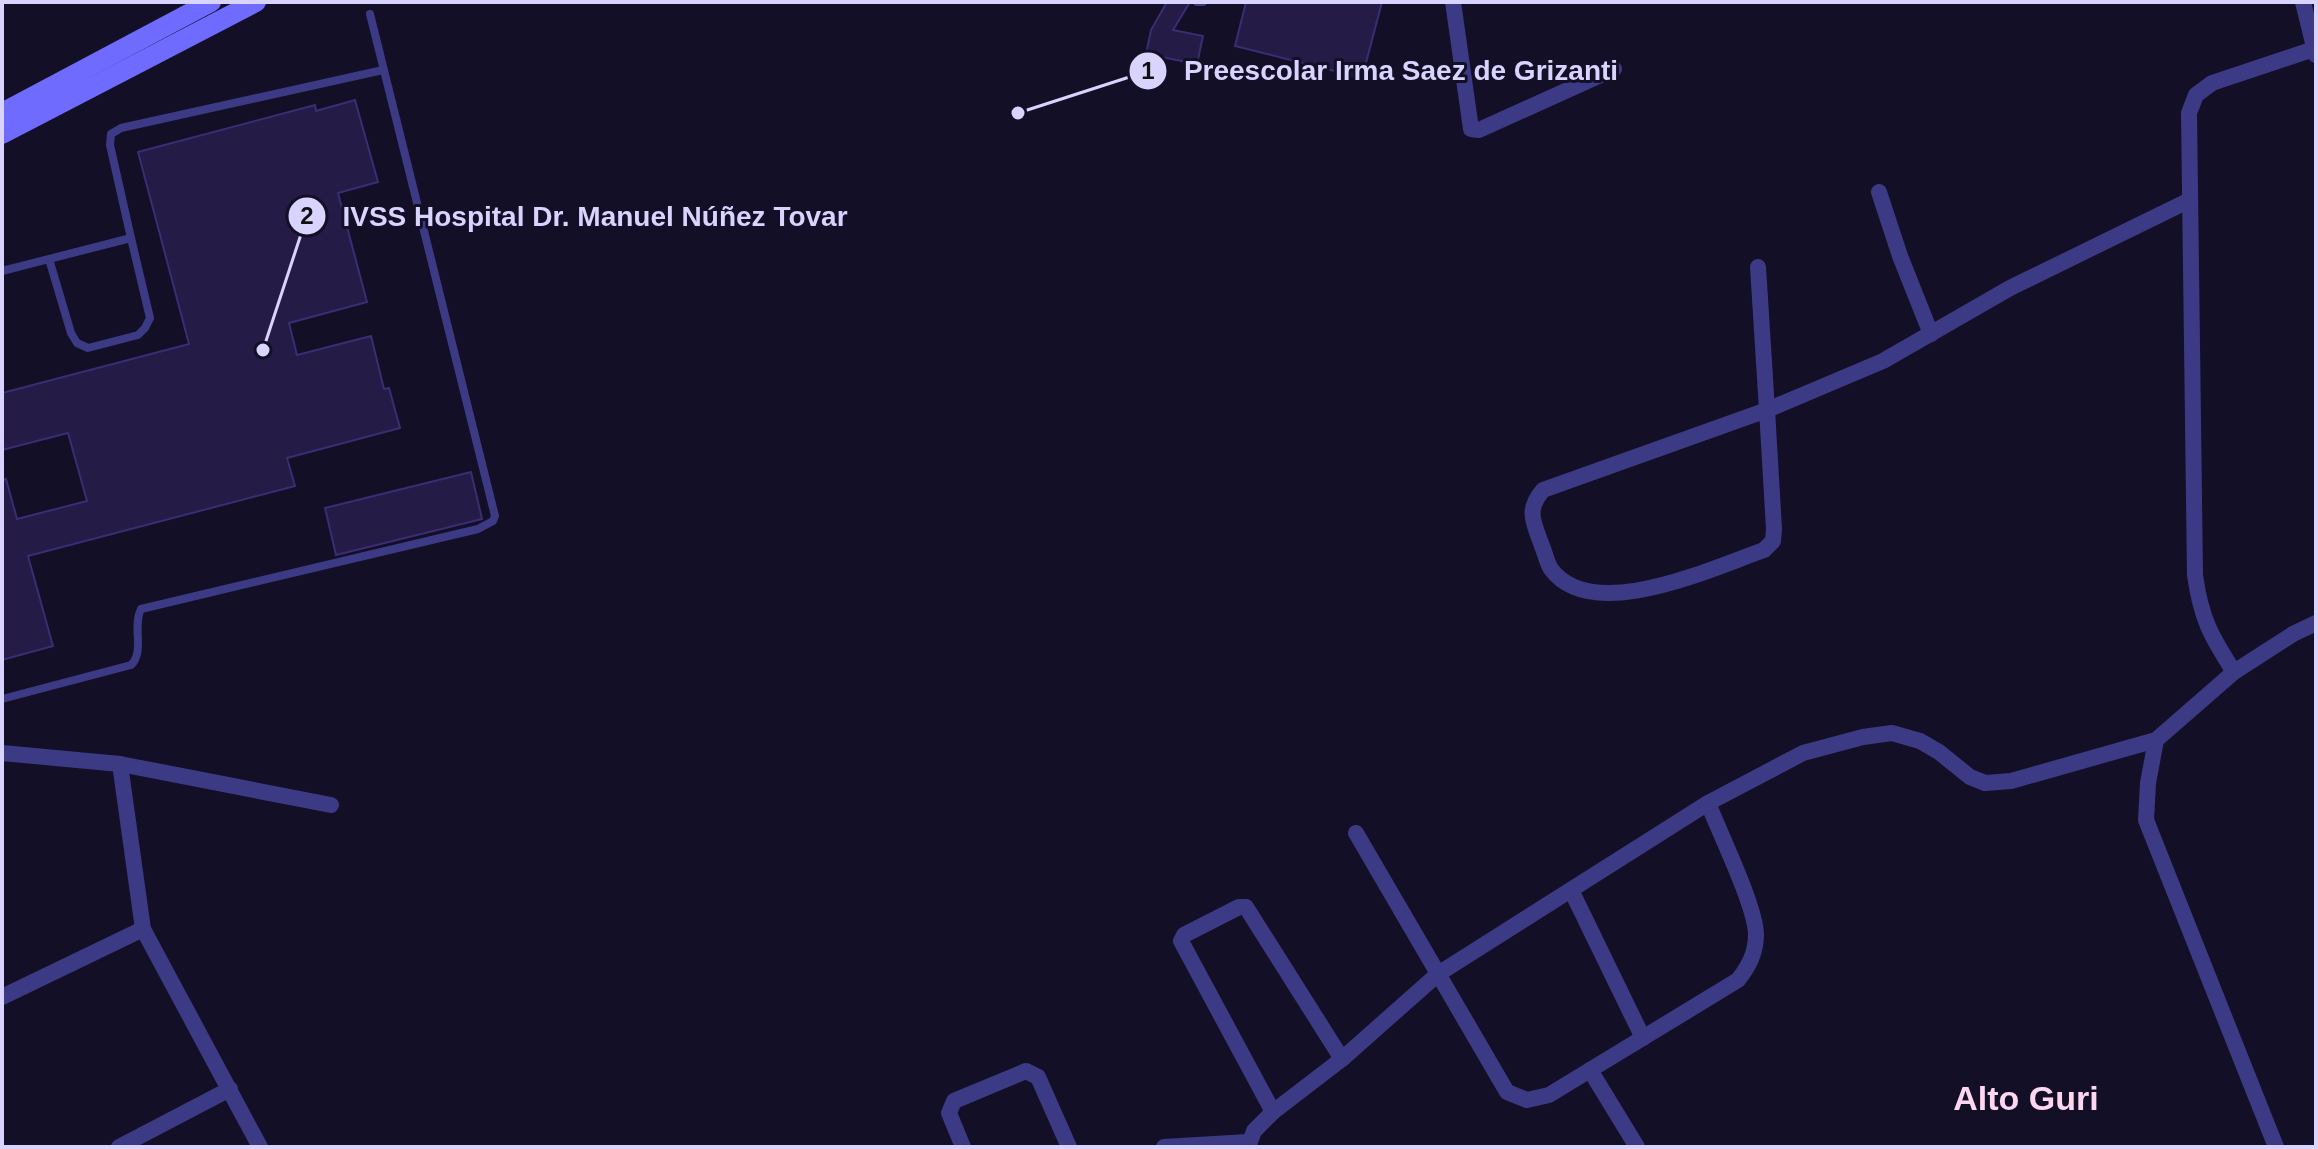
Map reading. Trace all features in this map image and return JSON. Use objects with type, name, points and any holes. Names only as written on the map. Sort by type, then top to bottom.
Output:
[{"type":"street","points":[[2,113],[211,2]]},
{"type":"street","points":[[2,134],[256,2]]},
{"type":"street","points":[[1453,2],[1471,129],[1479,130],[1614,69]]},
{"type":"street","points":[[2234,672],[2208,632],[2199,607],[2195,575],[2189,113],[2196,95],[2212,83],[2315,52],[2303,2]]},
{"type":"street","points":[[1879,192],[1931,334]]},
{"type":"street","points":[[1758,267],[1767,410],[1774,529],[1773,541],[1764,550],[1621,594],[1593,593],[1574,587],[1549,567],[1531,513],[1533,501],[1543,490],[1767,410],[1883,361],[2010,288],[2190,200]]},
{"type":"street","points":[[1164,1147],[1248,1145],[1254,1131],[1273,1112],[1342,1059],[1438,974],[1708,803],[1803,753],[1863,737],[1892,733],[1920,741],[1970,777],[1985,783],[2011,781],[2156,740],[2234,672],[2316,623]]},
{"type":"street","points":[[2156,740],[2148,783],[2146,820],[2276,1147]]},
{"type":"street","points":[[2,753],[120,764],[331,805]]},
{"type":"street","points":[[120,764],[143,929],[260,1147]]},
{"type":"street","points":[[1356,833],[1507,1092],[1527,1100],[1549,1095],[1643,1038],[1738,980],[1751,964],[1756,934],[1751,911],[1708,803]]},
{"type":"street","points":[[1571,890],[1643,1038]]},
{"type":"street","points":[[1273,1112],[1181,941],[1184,935],[1239,907],[1246,907],[1342,1059]]},
{"type":"street","points":[[2,997],[143,929]]},
{"type":"street","points":[[1590,1070],[1637,1147]]},
{"type":"street","points":[[963,1147],[949,1113],[954,1101],[1026,1071],[1038,1077],[1069,1147]]},
{"type":"street","points":[[119,1147],[230,1089]]},
{"type":"lane","points":[[2,699],[131,665],[137,656],[136,618],[141,609],[478,529],[493,521],[495,516],[370,14]]},
{"type":"lane","points":[[49,259],[71,333],[77,343],[88,348],[138,335],[150,318],[110,145],[111,134],[121,128],[383,70]]},
{"type":"lane","points":[[2,271],[131,238]]},
{"type":"building","points":[[1167,2],[1190,2],[1173,30],[1203,36],[1197,64],[1146,54],[1151,30]]},
{"type":"building","points":[[1246,2],[1382,2],[1362,78],[1235,46]]},
{"type":"building","points":[[355,100],[378,182],[338,193],[367,302],[289,323],[297,355],[371,336],[384,389],[389,388],[400,428],[287,458],[295,486],[28,556],[53,646],[2,660],[2,480],[6,479],[17,519],[87,501],[68,433],[2,450],[2,393],[189,344],[138,152],[315,105],[316,111]]},
{"type":"building","points":[[471,472],[482,519],[336,555],[325,508]]},
{"type":"place","name":"Preescolar Irma Saez de Grizanti","points":[[1018,113]]},
{"type":"place","name":"IVSS Hospital Dr. Manuel Núñez Tovar","points":[[263,350]]},
{"type":"district","name":"Alto Guri","points":[[2026,1098]]}]
